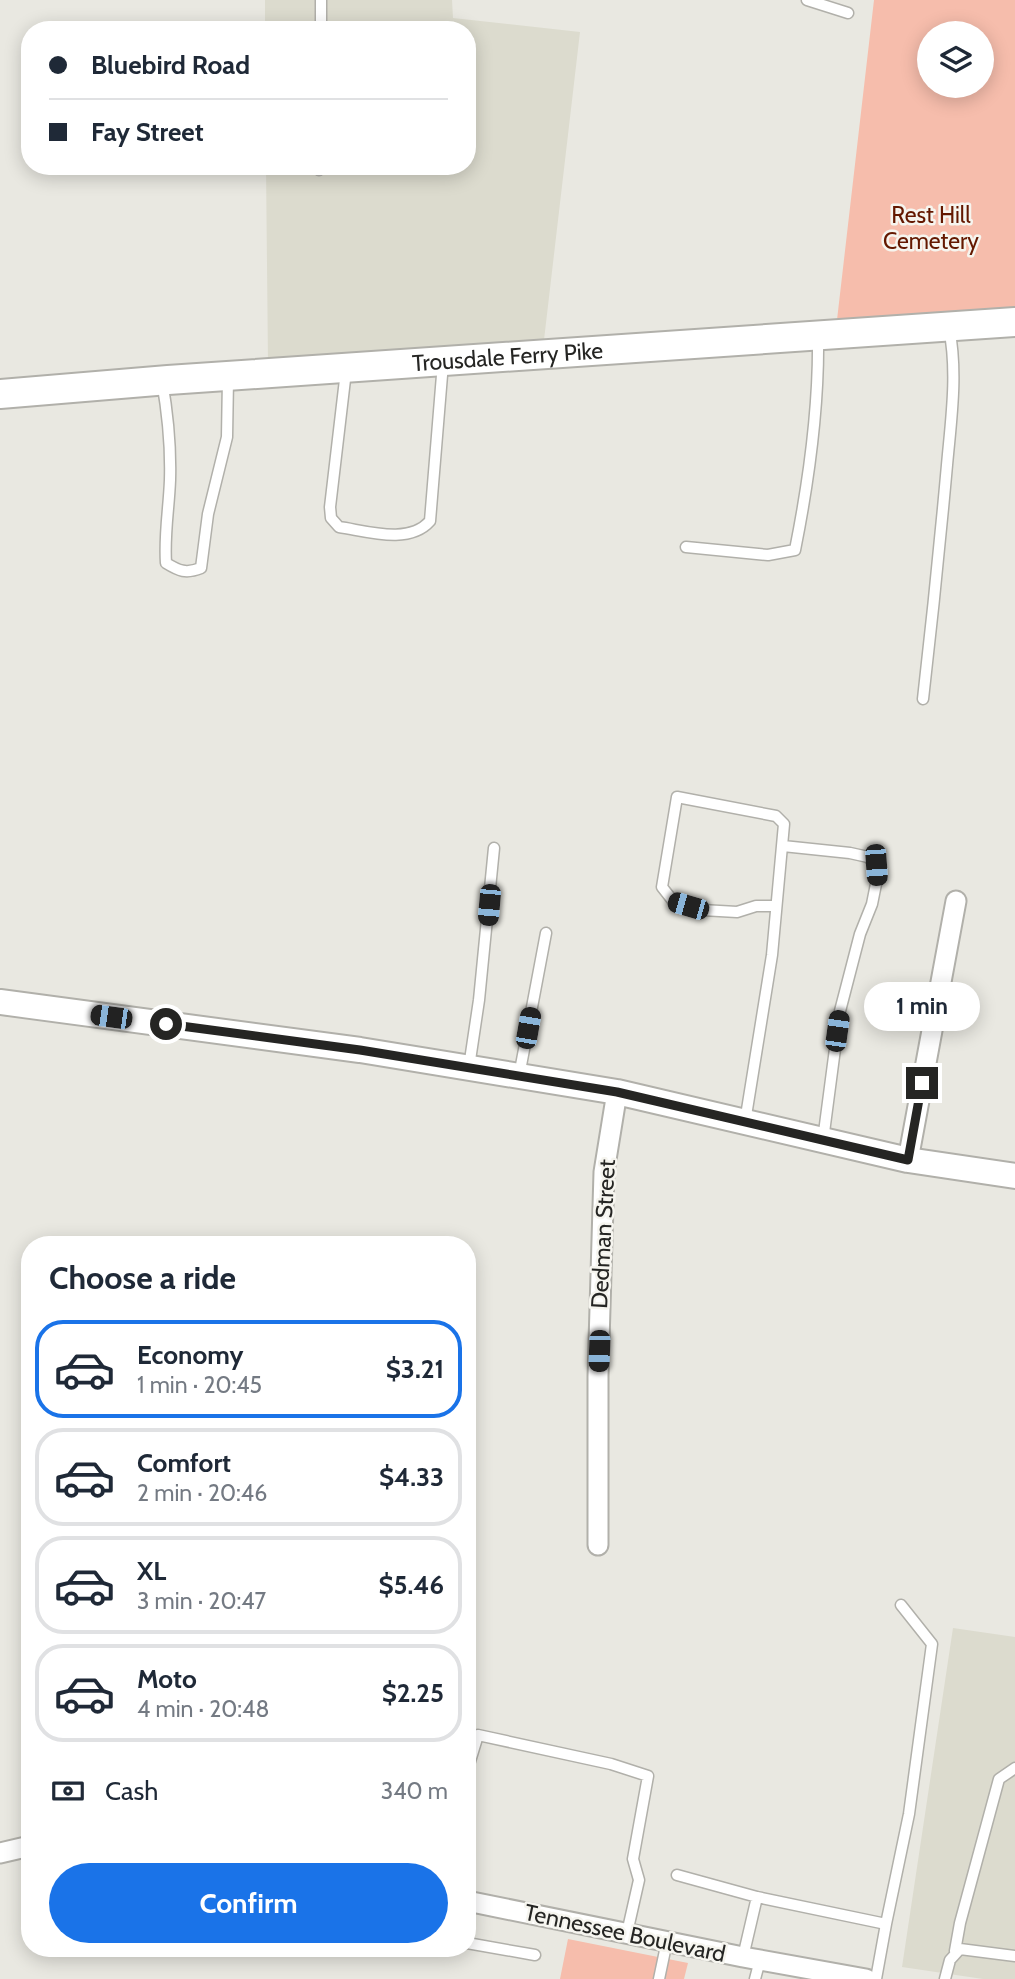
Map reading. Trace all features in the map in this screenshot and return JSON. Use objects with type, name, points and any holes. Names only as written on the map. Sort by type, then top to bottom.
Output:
[{"type":"main road","name":"Trousdale Ferry Pike","points":[[0,394],[1015,323]]},
{"type":"street","points":[[908,1160],[956,901]]},
{"type":"street","points":[[0,1002],[360,1050],[617,1092],[908,1160],[1015,1176]]},
{"type":"street","name":"Dedman Street","points":[[598,1545],[598,1376],[604,1171],[617,1092]]},
{"type":"street","points":[[0,1853],[21,1848]]},
{"type":"street","name":"Tennessee Boulevard","points":[[476,1903],[667,1941],[753,1966],[866,1979]]},
{"type":"lane","points":[[321,0],[321,21]]},
{"type":"lane","points":[[807,0],[848,13]]},
{"type":"lane","points":[[923,699],[937,578],[953,393],[953,348],[949,327]]},
{"type":"lane","points":[[686,547],[768,555],[795,550],[814,428],[819,379],[818,336]]},
{"type":"lane","points":[[346,369],[331,518],[339,527],[406,535],[422,530],[430,521],[443,362]]},
{"type":"lane","points":[[162,381],[170,445],[164,538],[166,563],[178,571],[190,572],[201,568],[210,503],[227,437],[228,376]]},
{"type":"lane","points":[[745,1122],[772,955],[784,824],[776,816],[677,797],[662,887],[673,901],[702,910],[737,912],[756,906],[776,906]]},
{"type":"lane","points":[[783,846],[868,857],[876,865],[877,879],[872,904],[860,934],[840,1011],[822,1140]]},
{"type":"lane","points":[[468,1068],[479,1000],[494,848]]},
{"type":"lane","points":[[519,1076],[546,933]]},
{"type":"lane","points":[[876,1979],[909,1814],[932,1644],[901,1605]]},
{"type":"lane","points":[[476,1742],[478,1735],[611,1764],[648,1776],[633,1859],[639,1880],[627,1933]]},
{"type":"lane","points":[[945,1979],[955,1951],[999,1779],[1015,1768]]},
{"type":"lane","points":[[677,1875],[757,1897],[886,1924]]},
{"type":"lane","points":[[753,1966],[757,1897]]},
{"type":"lane","points":[[659,1979],[667,1941]]},
{"type":"lane","points":[[476,1945],[535,1955]]},
{"type":"lane","points":[[955,1951],[973,1949],[1015,1956]]},
{"type":"shaded area","points":[[265,0],[452,0],[453,18],[580,32],[544,340],[268,362],[266,175],[476,175],[476,21],[265,21]]},
{"type":"shaded area","points":[[953,1628],[1015,1637],[1015,1979],[983,1979],[902,1967]]},
{"type":"green space","name":"Rest Hill Cemetery","points":[[874,0],[1015,0],[1015,307],[837,320]]},
{"type":"green space","points":[[568,1939],[688,1963],[684,1979],[560,1979]]},
{"type":"route","points":[[166,1024],[360,1050],[617,1092],[908,1160],[922,1083]]}]
